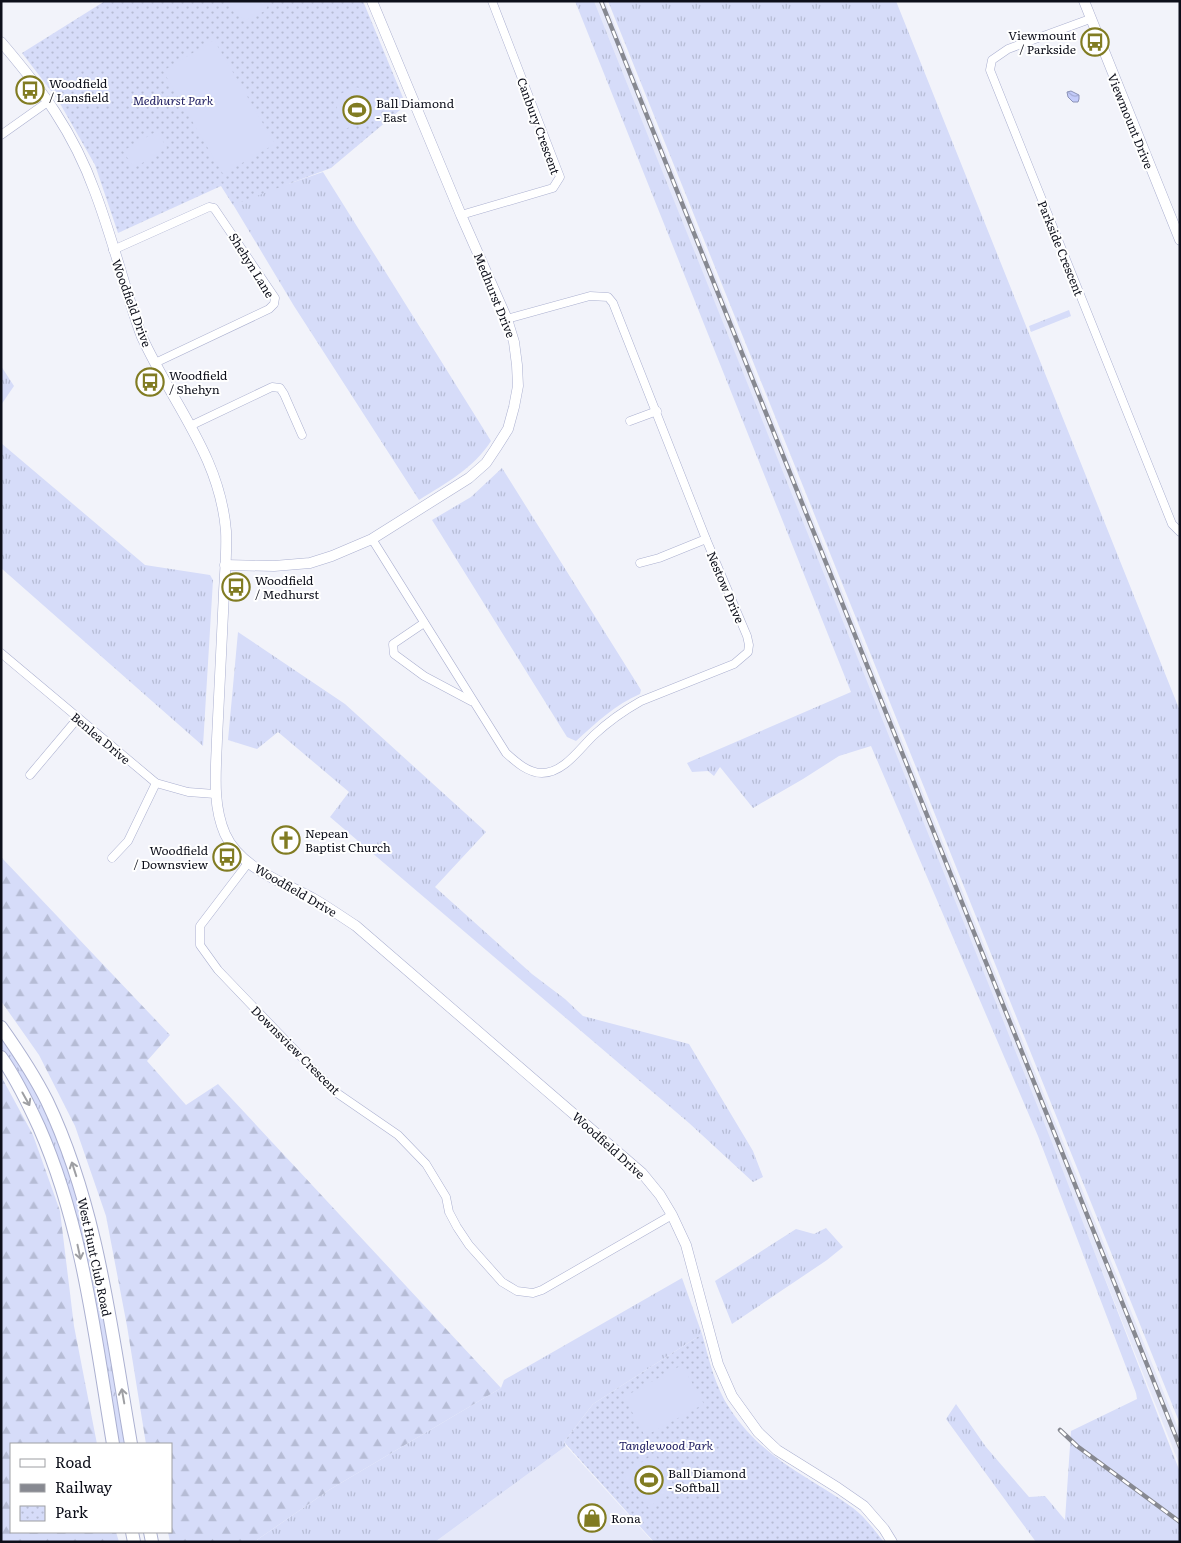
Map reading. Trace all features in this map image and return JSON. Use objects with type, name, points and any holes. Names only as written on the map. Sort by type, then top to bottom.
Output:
[{"type":"main road","name":"West Hunt Club Road","points":[[1,1027],[26,1064],[47,1101],[68,1152],[86,1208],[100,1267],[131,1443]]},
{"type":"main road","name":"West Hunt Club Road","points":[[1,1057],[29,1104],[52,1157],[71,1214],[85,1280],[113,1443]]},
{"type":"street","name":"Medhurst Drive","points":[[225,565],[274,566],[310,563],[372,540],[470,478],[486,462],[508,429],[514,407],[518,386],[514,342],[508,319],[461,215],[372,1]]},
{"type":"street","name":"Canbury Crescent","points":[[461,215],[553,188],[560,176],[492,1]]},
{"type":"street","name":"Viewmount Drive","points":[[1084,1],[1180,240]]},
{"type":"street","name":"Parkside Crescent","points":[[1090,19],[1000,53],[992,60],[990,70],[1172,524],[1180,532]]},
{"type":"street","name":"Woodfield Drive","points":[[1,42],[49,101],[70,133],[95,191],[141,334],[211,465],[218,487],[226,531],[215,794],[219,816],[226,836],[235,850],[248,863],[317,901],[356,926],[642,1173],[660,1195],[686,1245],[718,1364],[732,1396],[758,1432],[777,1450],[864,1506],[884,1529],[892,1542]]},
{"type":"street","points":[[1,135],[49,101]]},
{"type":"street","name":"Shehyn Lane","points":[[114,250],[209,207],[214,208],[275,298],[270,310],[155,363]]},
{"type":"street","name":"Nestow Drive","points":[[372,540],[506,753],[520,765],[535,772],[553,771],[562,766],[594,735],[628,708],[734,664],[748,652],[747,636],[706,539],[613,302],[608,297],[590,296],[508,319]]},
{"type":"street","points":[[190,426],[272,387],[280,388],[284,394],[302,435]]},
{"type":"street","points":[[630,421],[656,411]]},
{"type":"street","points":[[640,563],[706,539]]},
{"type":"street","name":"Nestow Drive","points":[[424,622],[393,644],[394,654],[424,676],[472,701]]},
{"type":"street","name":"Benlea Drive","points":[[1,653],[156,783],[188,792],[215,794]]},
{"type":"street","points":[[30,775],[78,718]]},
{"type":"street","points":[[112,858],[128,841],[156,783]]},
{"type":"street","name":"Downsview Crescent","points":[[248,863],[200,926],[200,945],[218,970],[334,1091],[398,1135],[426,1164],[446,1197],[449,1212],[457,1228],[469,1245],[502,1282],[517,1291],[533,1293],[542,1290],[672,1215]]},
{"type":"shaded area","points":[[594,1],[605,1],[1180,1433],[1180,1466]]},
{"type":"shaded area","points":[[566,1446],[653,1542],[435,1542]]},
{"type":"green space","name":"Medhurst Park","points":[[105,1],[363,1],[406,105],[331,168],[233,205],[221,186],[118,233],[95,165],[58,100],[22,53]]},
{"type":"green space","points":[[228,1],[270,1],[265,11],[246,20],[234,13]]},
{"type":"green space","points":[[575,1],[594,1],[1047,1130],[1180,1472],[1180,1542],[1036,1542],[946,1419],[956,1404],[986,1447],[1029,1497],[1045,1496],[1065,1520],[1071,1431],[1137,1399],[1038,1136],[871,746],[839,756],[753,808],[720,767],[714,776],[708,771],[692,772],[687,763],[851,692]]},
{"type":"green space","points":[[608,1],[896,1],[1180,711],[1180,1424]]},
{"type":"green space","points":[[214,40],[275,144],[223,174],[163,71]]},
{"type":"green space","name":"Ball Diamond - East","points":[[353,87],[368,89],[379,115],[345,129],[340,121],[337,109],[338,100],[339,95]]},
{"type":"green space","points":[[157,131],[167,148],[134,168],[123,151]]},
{"type":"green space","points":[[323,172],[491,441],[468,467],[419,500],[294,306],[225,191],[288,184]]},
{"type":"green space","points":[[1069,310],[1071,316],[1031,332],[1029,326]]},
{"type":"green space","points":[[1,366],[14,386],[1,405]]},
{"type":"green space","points":[[1,443],[145,565],[210,575],[213,580],[203,746],[1,568]]},
{"type":"green space","points":[[502,468],[641,690],[640,694],[614,709],[576,741],[567,737],[432,520],[471,497]]},
{"type":"green space","points":[[238,632],[345,704],[486,832],[435,887],[532,974],[565,999],[583,1016],[689,1044],[753,1151],[763,1177],[753,1182],[689,1123],[330,817],[349,792],[278,732],[257,749],[228,740]]},
{"type":"green space","points":[[1,857],[170,1035],[147,1061],[186,1105],[218,1084],[501,1388],[329,1490],[254,1542],[170,1542],[168,1533],[172,1533],[172,1443],[146,1443],[127,1326],[106,1216],[75,1126],[39,1055],[1,1001]]},
{"type":"green space","points":[[1,1036],[30,1082],[53,1130],[72,1180],[98,1285],[125,1443],[119,1443],[77,1216],[61,1166],[42,1119],[17,1072],[1,1047]]},
{"type":"green space","points":[[1,1076],[33,1135],[60,1211],[74,1326],[97,1443],[10,1443],[10,1533],[116,1533],[119,1542],[1,1542]]},
{"type":"green space","points":[[826,1228],[843,1247],[827,1260],[732,1324],[715,1281],[796,1229],[814,1234]]},
{"type":"green space","points":[[682,1278],[702,1334],[593,1404],[564,1442],[566,1446],[435,1542],[254,1542],[329,1490],[501,1388],[504,1380]]},
{"type":"green space","name":"Tanglewood Park","points":[[702,1334],[720,1392],[743,1426],[771,1454],[853,1508],[870,1524],[884,1542],[654,1542],[564,1442],[593,1404]]},
{"type":"green space","points":[[682,1365],[704,1404],[645,1436],[624,1397]]},
{"type":"green space","name":"Ball Diamond - Softball","points":[[654,1454],[671,1476],[673,1486],[649,1508],[626,1484],[625,1473]]},
{"type":"water","points":[[1071,91],[1079,95],[1078,102],[1073,102],[1068,97],[1067,92]]},
{"type":"railway","points":[[601,1],[1180,1447]]},
{"type":"railway","points":[[1060,1430],[1077,1446],[1180,1522]]},
{"type":"place","name":"Viewmount / Parkside","points":[[1095,42]]},
{"type":"place","name":"Woodfield / Lansfield","points":[[30,90]]},
{"type":"place","name":"Ball Diamond - East","points":[[357,110]]},
{"type":"place","name":"Woodfield / Shehyn","points":[[150,382]]},
{"type":"place","name":"Woodfield / Medhurst","points":[[236,587]]},
{"type":"place","name":"Nepean Baptist Church","points":[[286,840]]},
{"type":"place","name":"Woodfield / Downsview","points":[[227,857]]},
{"type":"place","name":"Ball Diamond - Softball","points":[[649,1480]]},
{"type":"place","name":"Rona","points":[[592,1518]]}]
